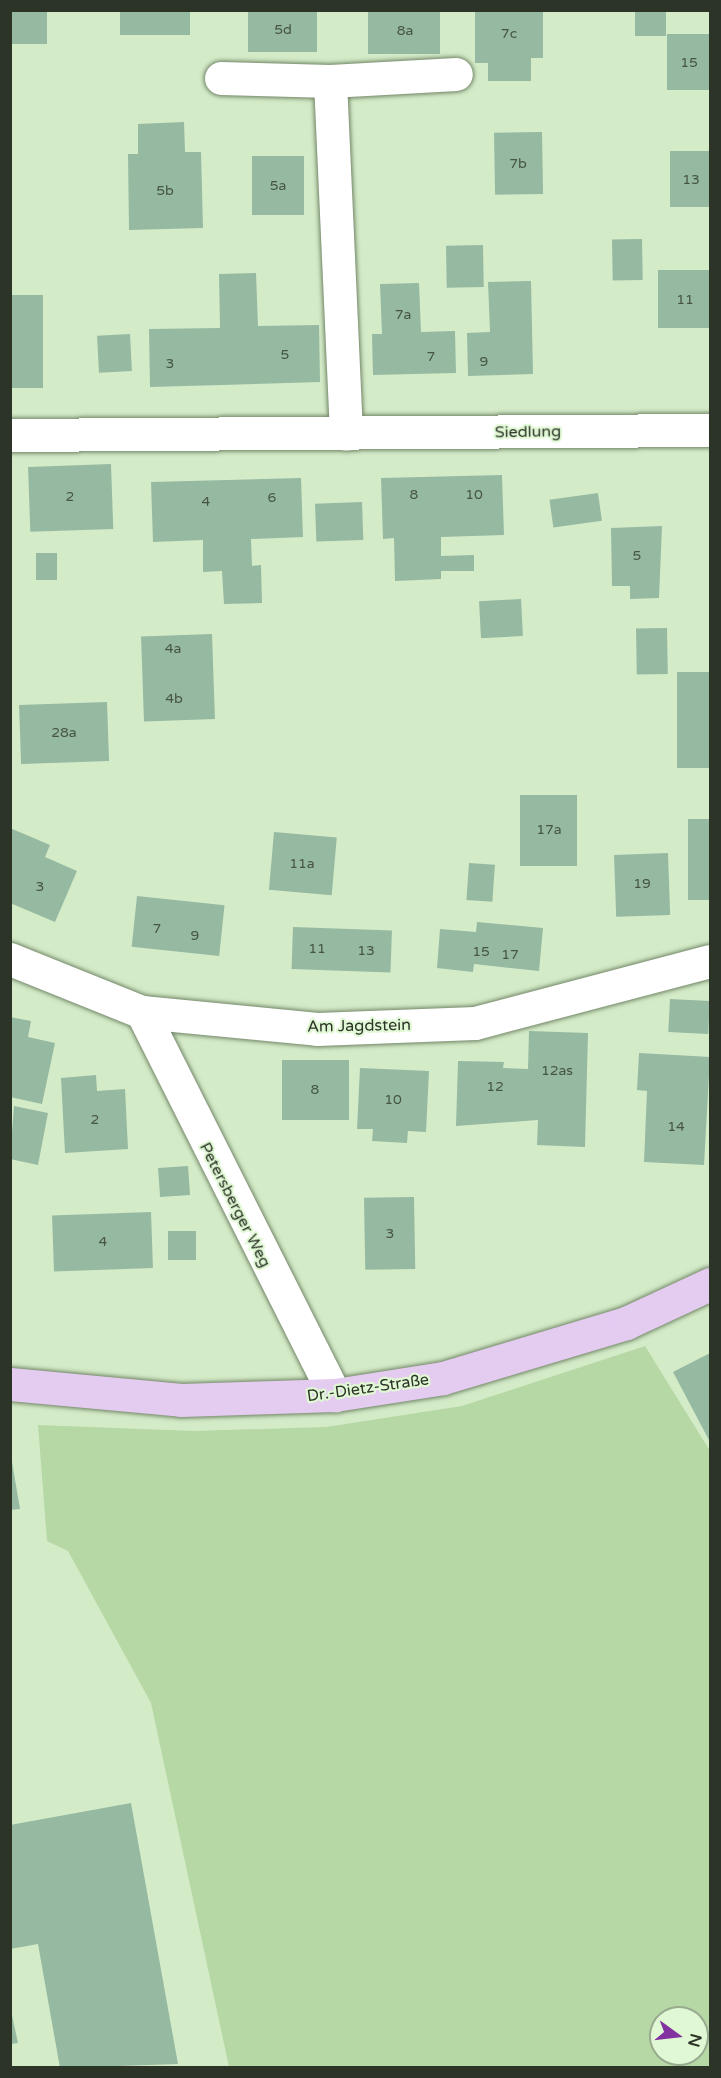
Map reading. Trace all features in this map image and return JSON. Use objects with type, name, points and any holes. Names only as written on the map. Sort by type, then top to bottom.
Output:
[{"type":"main road","name":"Dr.-Dietz-Straße","points":[[10,1384],[181,1400],[335,1395],[443,1378],[626,1323],[711,1284]]},
{"type":"street","points":[[221,78],[330,81],[456,75]]},
{"type":"street","points":[[330,81],[346,434]]},
{"type":"street","name":"Siedlung","points":[[10,435],[711,430]]},
{"type":"street","name":"Am Jagdstein","points":[[10,959],[142,1012],[317,1029],[475,1023],[711,961]]},
{"type":"street","name":"Petersberger Weg","points":[[142,1012],[335,1395]]},
{"type":"green space","points":[[645,1346],[710,1451],[710,2067],[229,2067],[151,1703],[68,1551],[47,1541],[38,1425],[194,1431],[326,1427],[462,1406]]},
{"type":"building","points":[[11,10],[47,10],[47,44],[11,44]]},
{"type":"building","points":[[120,10],[190,10],[190,35],[120,35]]},
{"type":"building","points":[[248,10],[317,10],[317,52],[248,52]]},
{"type":"building","points":[[368,10],[440,10],[440,54],[368,54]]},
{"type":"building","points":[[475,10],[543,10],[543,58],[531,58],[531,81],[488,81],[488,63],[475,63]]},
{"type":"building","points":[[635,10],[666,10],[666,36],[635,36]]},
{"type":"building","points":[[667,34],[710,34],[710,90],[667,90]]},
{"type":"building","points":[[184,122],[185,152],[201,152],[203,228],[129,230],[128,154],[138,154],[138,124]]},
{"type":"building","points":[[542,132],[543,194],[495,195],[494,133]]},
{"type":"building","points":[[670,151],[710,151],[710,207],[670,207]]},
{"type":"building","points":[[252,156],[304,156],[304,215],[252,215]]},
{"type":"building","points":[[642,239],[643,280],[613,281],[612,240]]},
{"type":"building","points":[[483,245],[484,287],[447,288],[446,246]]},
{"type":"building","points":[[658,270],[710,270],[710,328],[658,328]]},
{"type":"building","points":[[256,273],[258,326],[319,325],[320,382],[150,387],[149,329],[220,328],[219,274]]},
{"type":"building","points":[[531,281],[533,374],[468,376],[467,333],[490,332],[488,282]]},
{"type":"building","points":[[419,283],[421,332],[455,331],[456,373],[373,375],[372,334],[382,334],[380,284]]},
{"type":"building","points":[[10,295],[43,295],[43,388],[10,388]]},
{"type":"building","points":[[130,334],[132,371],[99,373],[97,336]]},
{"type":"building","points":[[111,464],[113,529],[30,532],[28,467]]},
{"type":"building","points":[[502,475],[504,535],[441,537],[441,556],[474,555],[474,571],[441,571],[441,579],[395,581],[394,538],[383,539],[381,478]]},
{"type":"building","points":[[301,478],[303,537],[251,539],[252,566],[261,565],[262,603],[224,604],[222,571],[203,572],[203,540],[153,542],[151,482]]},
{"type":"building","points":[[598,493],[602,521],[553,528],[549,500]]},
{"type":"building","points":[[362,502],[363,540],[316,542],[315,504]]},
{"type":"building","points":[[662,526],[659,598],[630,599],[630,586],[612,586],[611,528]]},
{"type":"building","points":[[36,553],[57,553],[57,580],[36,580]]},
{"type":"building","points":[[521,599],[523,636],[481,638],[479,601]]},
{"type":"building","points":[[667,628],[668,674],[637,675],[636,629]]},
{"type":"building","points":[[212,634],[215,719],[144,721],[141,636]]},
{"type":"building","points":[[677,672],[710,672],[710,768],[677,768]]},
{"type":"building","points":[[107,702],[109,761],[21,764],[19,705]]},
{"type":"building","points":[[520,795],[577,795],[577,866],[520,866]]},
{"type":"building","points":[[688,819],[710,819],[710,900],[688,900]]},
{"type":"building","points":[[10,828],[50,845],[45,857],[77,871],[55,922],[10,903]]},
{"type":"building","points":[[274,832],[337,837],[332,895],[269,890]]},
{"type":"building","points":[[668,853],[670,915],[616,917],[614,855]]},
{"type":"building","points":[[469,863],[495,865],[492,902],[466,900]]},
{"type":"building","points":[[137,896],[225,905],[219,956],[132,947]]},
{"type":"building","points":[[477,922],[543,928],[539,971],[474,964],[473,972],[437,968],[440,929],[476,932]]},
{"type":"building","points":[[293,927],[392,930],[390,972],[292,969]]},
{"type":"building","points":[[670,999],[710,1001],[708,1034],[668,1032]]},
{"type":"building","points":[[10,1017],[31,1021],[28,1037],[55,1043],[42,1104],[10,1097]]},
{"type":"building","points":[[529,1031],[588,1033],[585,1147],[537,1145],[538,1120],[456,1126],[458,1061],[504,1062],[503,1068],[528,1069]]},
{"type":"building","points":[[639,1053],[710,1057],[704,1165],[644,1162],[647,1091],[637,1090]]},
{"type":"building","points":[[282,1060],[349,1060],[349,1120],[282,1120]]},
{"type":"building","points":[[360,1068],[429,1071],[426,1132],[408,1131],[407,1143],[372,1141],[373,1129],[357,1129]]},
{"type":"building","points":[[96,1075],[97,1091],[125,1089],[128,1149],[65,1153],[61,1078]]},
{"type":"building","points":[[14,1106],[48,1113],[38,1165],[10,1159]]},
{"type":"building","points":[[188,1166],[190,1195],[160,1197],[158,1168]]},
{"type":"building","points":[[414,1197],[415,1269],[365,1270],[364,1198]]},
{"type":"building","points":[[151,1212],[153,1268],[54,1271],[52,1215]]},
{"type":"building","points":[[168,1231],[196,1231],[196,1260],[168,1260]]},
{"type":"building","points":[[710,1353],[710,1442],[673,1372]]},
{"type":"building","points":[[10,1450],[20,1509],[10,1510]]},
{"type":"building","points":[[131,1803],[178,2064],[60,2068],[38,1944],[10,1949],[10,1825]]},
{"type":"building","points":[[10,2006],[18,2043],[10,2044]]}]
